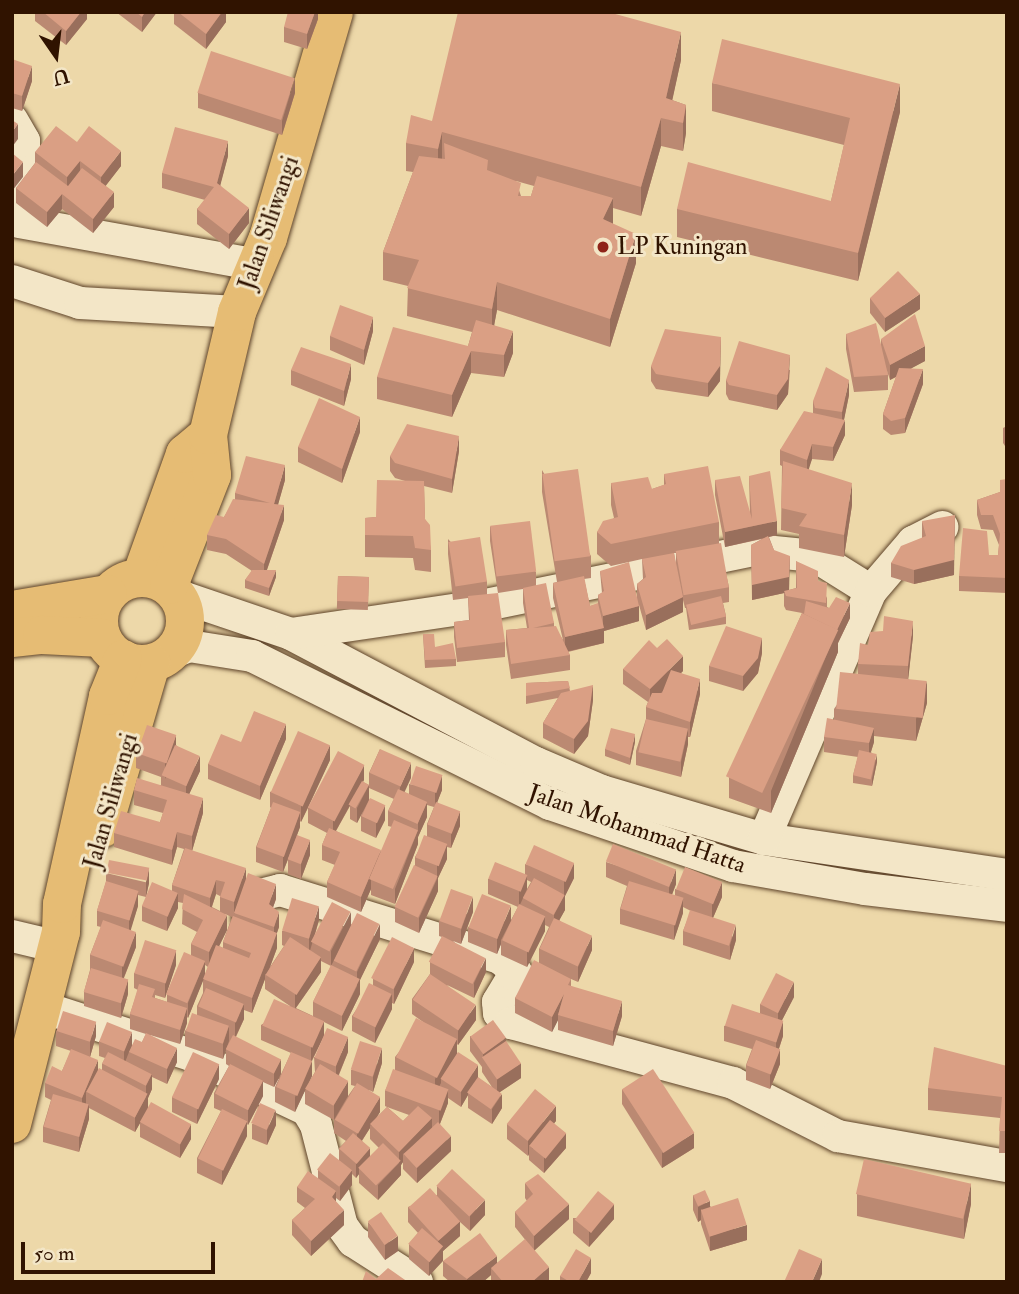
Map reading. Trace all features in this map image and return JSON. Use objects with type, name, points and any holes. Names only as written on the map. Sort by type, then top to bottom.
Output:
[{"type":"main road","name":"Jalan Siliwangi","points":[[137,654],[99,615],[149,588],[212,475],[208,435],[237,312],[258,265],[334,12]]},
{"type":"main road","name":"Jalan Siliwangi","points":[[12,1124],[60,939],[62,904],[105,709],[137,654],[185,626],[149,588]]},
{"type":"main road","points":[[12,610],[149,588]]},
{"type":"main road","points":[[12,638],[42,635],[137,654]]},
{"type":"street","points":[[12,120],[24,141],[24,172],[29,182],[16,230],[167,245],[258,265]]},
{"type":"street","points":[[12,281],[79,303],[237,312]]},
{"type":"street","points":[[764,839],[871,591],[913,541],[942,527]]},
{"type":"street","points":[[291,634],[481,606],[754,550],[815,556],[871,591]]},
{"type":"street","name":"Jalan Mohammad Hatta","points":[[149,588],[291,634],[536,763],[602,791],[764,839],[1007,875]]},
{"type":"street","name":"Jalan Mohammad Hatta","points":[[137,654],[189,646],[252,656],[550,804],[677,848],[773,873],[1007,906]]},
{"type":"street","points":[[677,848],[692,818]]},
{"type":"street","points":[[238,943],[260,895],[280,890],[299,894],[511,963],[516,972],[498,1002],[499,1013],[511,1023],[733,1083],[838,1136],[1007,1166]]},
{"type":"street","points":[[12,936],[60,939]]},
{"type":"street","points":[[43,1007],[196,1042],[307,1110],[316,1125],[342,1226],[353,1241],[417,1282]]},
{"type":"building","points":[[43,12],[81,12],[66,31]]},
{"type":"building","points":[[178,12],[222,12],[206,34]]},
{"type":"building","points":[[288,12],[315,12],[307,34],[284,27]]},
{"type":"building","points":[[458,12],[608,12],[681,32],[666,98],[686,105],[683,123],[661,118],[641,187],[442,132],[438,149],[406,143],[411,115],[432,121]]},
{"type":"building","points":[[722,39],[900,84],[858,253],[677,209],[688,162],[831,201],[850,118],[712,83]]},
{"type":"building","points":[[211,51],[295,78],[281,120],[197,93]]},
{"type":"building","points":[[12,59],[32,66],[22,96],[12,93]]},
{"type":"building","points":[[12,120],[18,124],[12,132]]},
{"type":"building","points":[[56,126],[77,142],[89,126],[121,151],[101,177],[80,161],[67,177],[35,152]]},
{"type":"building","points":[[175,127],[228,141],[217,183],[249,208],[229,234],[197,209],[214,187],[162,173]]},
{"type":"building","points":[[444,143],[488,160],[487,170],[521,183],[518,196],[531,196],[537,176],[613,198],[603,219],[636,234],[610,319],[497,282],[492,309],[407,288],[419,260],[383,252],[419,156],[445,159]]},
{"type":"building","points":[[12,153],[23,162],[12,176]]},
{"type":"building","points":[[36,162],[68,186],[82,168],[114,192],[93,219],[62,194],[47,212],[16,188]]},
{"type":"building","points":[[898,271],[920,294],[885,318],[870,298]]},
{"type":"building","points":[[340,305],[373,317],[364,350],[330,336]]},
{"type":"building","points":[[915,314],[925,346],[890,365],[881,339]]},
{"type":"building","points":[[476,320],[513,331],[504,355],[471,351],[452,395],[377,377],[393,327],[468,346]]},
{"type":"building","points":[[876,323],[888,375],[854,377],[846,334]]},
{"type":"building","points":[[665,329],[721,337],[720,366],[708,383],[656,374],[651,366]]},
{"type":"building","points":[[739,341],[790,355],[788,379],[777,395],[729,385],[726,380]]},
{"type":"building","points":[[301,347],[351,364],[344,391],[291,370]]},
{"type":"building","points":[[826,367],[849,380],[842,412],[815,408],[813,401]]},
{"type":"building","points":[[899,368],[923,369],[905,418],[891,421],[883,414]]},
{"type":"building","points":[[319,398],[360,417],[342,469],[298,447]]},
{"type":"building","points":[[804,411],[845,420],[833,447],[812,444],[807,460],[780,450]]},
{"type":"building","points":[[407,424],[459,436],[452,479],[395,463],[390,456]]},
{"type":"building","points":[[246,456],[285,465],[274,504],[284,505],[264,564],[226,539],[207,535],[216,515],[224,517],[233,499],[270,503],[235,493]]},
{"type":"building","points":[[783,461],[852,483],[844,535],[799,526],[807,514],[781,508]]},
{"type":"building","points":[[708,466],[719,522],[611,544],[597,532],[603,521],[618,517],[611,483],[648,477],[652,489],[666,484],[664,474]]},
{"type":"building","points":[[578,469],[590,556],[555,561],[542,474]]},
{"type":"building","points":[[770,471],[777,521],[725,532],[715,480],[740,476],[752,519],[749,476]]},
{"type":"building","points":[[1007,479],[1007,532],[1004,533],[1007,533],[1007,578],[959,576],[963,528],[987,531],[989,555],[998,555],[1000,534],[993,515],[981,515],[977,500],[1000,492],[1000,480]]},
{"type":"building","points":[[377,480],[424,481],[425,519],[430,525],[431,550],[415,548],[413,536],[365,535],[365,518],[376,517]]},
{"type":"building","points":[[955,515],[954,560],[914,570],[891,563],[901,546],[926,536],[922,521]]},
{"type":"building","points":[[530,521],[536,572],[497,576],[490,526]]},
{"type":"building","points":[[768,536],[774,550],[790,556],[789,577],[752,585],[751,545]]},
{"type":"building","points":[[480,537],[487,581],[455,586],[448,542]]},
{"type":"building","points":[[721,543],[729,587],[684,595],[676,551]]},
{"type":"building","points":[[674,553],[683,597],[646,615],[637,584],[646,577],[642,559]]},
{"type":"building","points":[[796,561],[818,571],[818,581],[827,583],[826,603],[786,596],[784,591],[797,588]]},
{"type":"building","points":[[629,562],[639,606],[603,616],[598,595],[604,591],[600,571]]},
{"type":"building","points":[[252,570],[276,570],[269,588],[245,580]]},
{"type":"building","points":[[338,576],[369,577],[368,602],[337,601]]},
{"type":"building","points":[[584,576],[590,606],[598,603],[604,628],[565,637],[553,583]]},
{"type":"building","points":[[546,583],[554,623],[533,628],[556,626],[570,655],[511,664],[506,630],[529,628],[523,588]]},
{"type":"building","points":[[498,593],[505,642],[457,648],[454,622],[470,620],[468,596]]},
{"type":"building","points":[[721,596],[726,616],[691,625],[686,605]]},
{"type":"building","points":[[836,597],[850,603],[837,630],[804,614],[806,601],[829,608]]},
{"type":"building","points":[[802,613],[838,630],[762,793],[726,776]]},
{"type":"building","points":[[884,616],[913,621],[908,666],[858,664],[860,643],[868,645],[870,632],[883,631]]},
{"type":"building","points":[[726,626],[762,638],[758,658],[743,676],[709,666]]},
{"type":"building","points":[[423,634],[434,634],[435,647],[453,643],[456,659],[425,660]]},
{"type":"building","points":[[667,639],[683,656],[650,689],[623,669],[649,640],[657,648]]},
{"type":"building","points":[[671,670],[700,679],[690,722],[646,707],[652,693],[662,693]]},
{"type":"building","points":[[840,672],[927,681],[923,718],[836,709]]},
{"type":"building","points":[[568,681],[570,688],[526,696],[526,683]]},
{"type":"building","points":[[593,685],[588,721],[574,739],[543,723],[561,693]]},
{"type":"building","points":[[254,711],[286,724],[260,786],[208,764],[221,734],[241,742]]},
{"type":"building","points":[[827,718],[874,728],[869,743],[824,737]]},
{"type":"building","points":[[646,719],[688,729],[680,762],[638,752]]},
{"type":"building","points":[[147,725],[176,735],[167,763],[137,753]]},
{"type":"building","points":[[611,728],[635,734],[630,758],[605,749]]},
{"type":"building","points":[[298,731],[330,745],[303,806],[271,792]]},
{"type":"building","points":[[175,745],[200,756],[186,786],[162,775]]},
{"type":"building","points":[[380,749],[411,763],[400,787],[369,773]]},
{"type":"building","points":[[859,750],[877,754],[871,779],[853,775]]},
{"type":"building","points":[[338,751],[364,765],[334,822],[308,808]]},
{"type":"building","points":[[416,766],[442,775],[436,793],[410,784]]},
{"type":"building","points":[[137,778],[203,798],[192,836],[177,832],[172,850],[114,833],[121,811],[160,822],[167,800],[134,790]]},
{"type":"building","points":[[362,781],[369,785],[355,808],[348,804]]},
{"type":"building","points":[[398,789],[427,802],[417,824],[388,811]]},
{"type":"building","points":[[370,798],[385,805],[377,823],[362,816]]},
{"type":"building","points":[[273,802],[300,812],[284,857],[257,847]]},
{"type":"building","points":[[436,802],[460,811],[452,834],[427,824]]},
{"type":"building","points":[[394,820],[418,830],[393,889],[369,879]]},
{"type":"building","points":[[329,828],[381,850],[361,897],[327,882],[340,852],[322,845]]},
{"type":"building","points":[[297,835],[310,840],[301,864],[288,859]]},
{"type":"building","points":[[424,835],[447,844],[439,866],[415,857]]},
{"type":"building","points":[[613,844],[676,869],[669,887],[606,862]]},
{"type":"building","points":[[534,845],[574,863],[566,882],[525,864]]},
{"type":"building","points":[[185,848],[246,868],[234,902],[220,897],[225,882],[216,880],[210,898],[172,885]]},
{"type":"building","points":[[109,860],[149,868],[147,881],[107,873]]},
{"type":"building","points":[[495,862],[527,875],[521,892],[488,879]]},
{"type":"building","points":[[414,865],[438,876],[418,918],[395,907]]},
{"type":"building","points":[[685,867],[722,882],[713,904],[676,889]]},
{"type":"building","points":[[248,873],[276,884],[269,904],[279,912],[274,927],[234,913]]},
{"type":"building","points":[[534,878],[565,895],[553,915],[523,898]]},
{"type":"building","points":[[106,881],[139,891],[129,921],[97,911]]},
{"type":"building","points":[[629,881],[684,898],[675,925],[621,909]]},
{"type":"building","points":[[152,882],[178,893],[168,917],[142,906]]},
{"type":"building","points":[[451,889],[473,897],[461,929],[439,921]]},
{"type":"building","points":[[184,894],[227,915],[209,952],[191,944],[203,920],[182,909]]},
{"type":"building","points":[[482,894],[511,906],[497,939],[469,927]]},
{"type":"building","points":[[292,898],[319,906],[309,939],[282,931]]},
{"type":"building","points":[[332,902],[351,912],[329,952],[311,942]]},
{"type":"building","points":[[519,904],[545,916],[528,953],[502,940]]},
{"type":"building","points":[[690,910],[736,925],[729,946],[683,931]]},
{"type":"building","points":[[357,913],[379,924],[356,972],[334,961]]},
{"type":"building","points":[[233,916],[277,933],[252,998],[203,979],[216,945],[249,958],[251,953],[223,942]]},
{"type":"building","points":[[554,918],[592,936],[578,967],[540,949]]},
{"type":"building","points":[[103,920],[136,932],[123,967],[90,955]]},
{"type":"building","points":[[442,936],[486,958],[472,984],[429,962]]},
{"type":"building","points":[[290,937],[321,957],[297,995],[265,975]]},
{"type":"building","points":[[392,937],[414,948],[393,989],[371,978]]},
{"type":"building","points":[[145,940],[176,950],[166,983],[134,973]]},
{"type":"building","points":[[184,952],[205,961],[187,1003],[166,994]]},
{"type":"building","points":[[534,960],[571,979],[568,985],[622,1001],[613,1031],[558,1015],[564,994],[552,1017],[515,998]]},
{"type":"building","points":[[331,965],[360,979],[342,1016],[313,1002]]},
{"type":"building","points":[[91,968],[128,979],[121,1003],[84,992]]},
{"type":"building","points":[[776,973],[794,982],[778,1013],[760,1004]]},
{"type":"building","points":[[430,974],[476,1005],[458,1030],[413,1000]]},
{"type":"building","points":[[369,983],[391,994],[375,1027],[353,1016]]},
{"type":"building","points":[[139,984],[155,989],[152,997],[187,1008],[180,1030],[130,1014]]},
{"type":"building","points":[[206,988],[244,1004],[236,1022],[198,1006]]},
{"type":"building","points":[[274,999],[324,1021],[312,1048],[262,1025]]},
{"type":"building","points":[[732,1004],[783,1021],[776,1043],[725,1026]]},
{"type":"building","points":[[63,1011],[96,1022],[90,1042],[57,1031]]},
{"type":"building","points":[[192,1013],[229,1026],[223,1044],[186,1031]]},
{"type":"building","points":[[416,1018],[457,1039],[437,1078],[396,1057]]},
{"type":"building","points":[[493,1020],[506,1038],[483,1054],[470,1036]]},
{"type":"building","points":[[107,1022],[132,1032],[124,1052],[99,1041]]},
{"type":"building","points":[[327,1028],[348,1037],[336,1066],[314,1057]]},
{"type":"building","points":[[146,1033],[177,1048],[167,1069],[129,1052],[135,1039],[142,1042]]},
{"type":"building","points":[[233,1035],[281,1060],[274,1074],[226,1049]]},
{"type":"building","points":[[756,1040],[780,1049],[771,1075],[746,1065]]},
{"type":"building","points":[[360,1041],[382,1048],[373,1077],[351,1070]]},
{"type":"building","points":[[506,1041],[521,1063],[497,1080],[482,1057]]},
{"type":"building","points":[[934,1047],[1007,1066],[1007,1131],[999,1131],[1002,1097],[928,1088]]},
{"type":"building","points":[[71,1049],[98,1060],[82,1098],[45,1083],[52,1066],[62,1071]]},
{"type":"building","points":[[108,1052],[152,1074],[146,1086],[102,1064]]},
{"type":"building","points":[[193,1052],[219,1064],[198,1110],[172,1097]]},
{"type":"building","points":[[291,1052],[312,1061],[297,1096],[276,1087]]},
{"type":"building","points":[[458,1052],[478,1065],[461,1092],[441,1079]]},
{"type":"building","points":[[230,1064],[263,1081],[248,1110],[215,1093]]},
{"type":"building","points":[[320,1064],[348,1081],[333,1106],[305,1089]]},
{"type":"building","points":[[99,1068],[148,1094],[135,1118],[86,1092]]},
{"type":"building","points":[[393,1069],[448,1089],[441,1111],[385,1091]]},
{"type":"building","points":[[653,1069],[694,1133],[663,1153],[622,1089]]},
{"type":"building","points":[[478,1077],[502,1094],[491,1109],[467,1093]]},
{"type":"building","points":[[357,1083],[380,1097],[358,1134],[335,1120]]},
{"type":"building","points":[[535,1089],[556,1106],[528,1141],[507,1124]]},
{"type":"building","points":[[53,1094],[89,1104],[79,1137],[44,1127]]},
{"type":"building","points":[[151,1102],[191,1124],[180,1144],[140,1122]]},
{"type":"building","points":[[260,1103],[276,1110],[267,1130],[251,1123]]},
{"type":"building","points":[[418,1106],[432,1118],[399,1152],[370,1124],[387,1107],[403,1121]]},
{"type":"building","points":[[222,1109],[247,1121],[223,1171],[198,1158]]},
{"type":"building","points":[[550,1120],[566,1133],[546,1159],[529,1146]]},
{"type":"building","points":[[438,1122],[451,1136],[417,1168],[404,1154]]},
{"type":"building","points":[[353,1133],[370,1148],[357,1164],[339,1149]]},
{"type":"building","points":[[383,1143],[401,1161],[376,1185],[358,1168]]},
{"type":"building","points":[[330,1153],[352,1170],[339,1187],[317,1170]]},
{"type":"building","points":[[864,1159],[971,1184],[963,1219],[856,1194]]},
{"type":"building","points":[[452,1169],[485,1200],[469,1217],[436,1186]]},
{"type":"building","points":[[308,1171],[336,1191],[332,1197],[344,1210],[311,1241],[292,1220],[315,1199],[297,1187]]},
{"type":"building","points":[[538,1174],[569,1204],[534,1236],[515,1212],[533,1194],[525,1183]]},
{"type":"building","points":[[430,1188],[460,1221],[439,1241],[408,1207]]},
{"type":"building","points":[[705,1190],[710,1201],[698,1206],[693,1195]]},
{"type":"building","points":[[598,1191],[614,1204],[591,1233],[575,1220]]},
{"type":"building","points":[[738,1198],[747,1225],[710,1237],[701,1210]]},
{"type":"building","points":[[381,1212],[398,1236],[385,1245],[368,1221]]},
{"type":"building","points":[[422,1228],[443,1246],[429,1262],[408,1244]]},
{"type":"building","points":[[480,1233],[497,1256],[467,1279],[443,1261]]},
{"type":"building","points":[[525,1239],[549,1267],[532,1282],[503,1282],[491,1268]]},
{"type":"building","points":[[576,1249],[591,1258],[578,1282],[570,1282],[560,1276]]},
{"type":"building","points":[[799,1249],[822,1259],[812,1282],[784,1282]]},
{"type":"building","points":[[388,1268],[408,1282],[362,1282],[366,1271],[376,1279]]},
{"type":"place","name":"LP Kuningan","points":[[603,247]]}]
